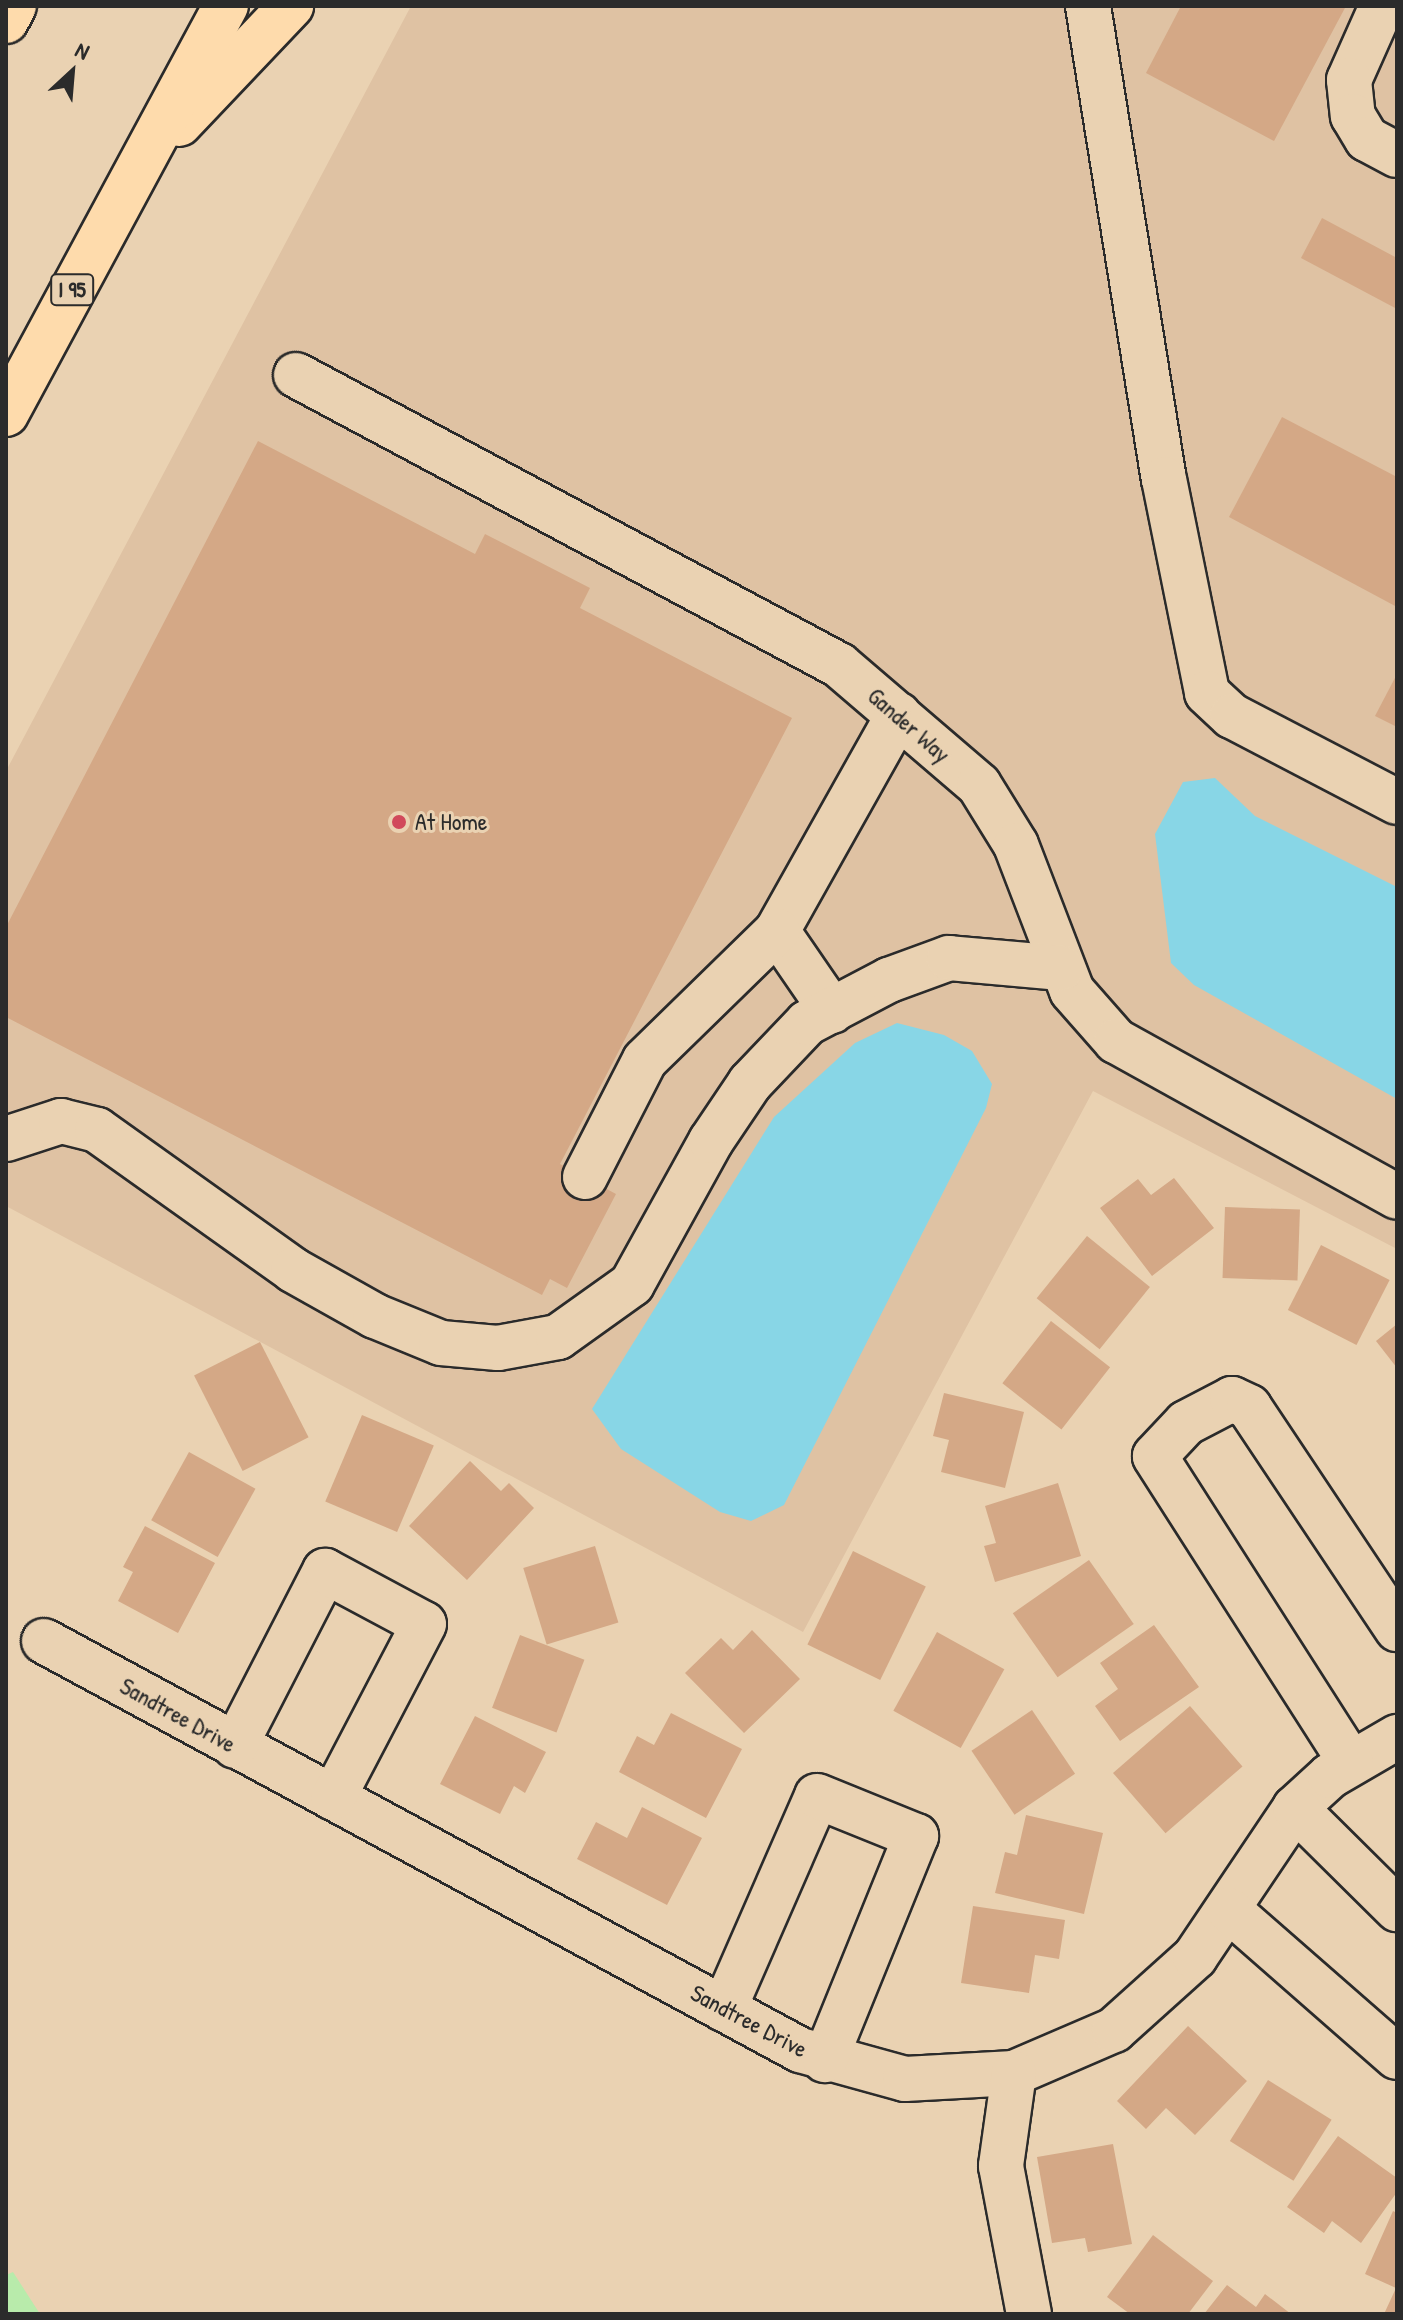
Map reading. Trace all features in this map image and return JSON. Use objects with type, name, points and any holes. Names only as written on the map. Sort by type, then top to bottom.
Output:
[{"type":"highway","points":[[6,21],[14,6]]},
{"type":"highway","name":"I 95","points":[[6,414],[226,6]]},
{"type":"highway","points":[[139,166],[291,6]]},
{"type":"street","points":[[1088,6],[1164,479],[1207,693],[1232,716],[1397,802]]},
{"type":"street","points":[[1382,6],[1349,80],[1353,116],[1367,139],[1397,155]]},
{"type":"street","name":"Gander Way","points":[[296,375],[759,616],[839,665],[979,785],[1016,845],[1062,968],[1116,1041],[1397,1197]]},
{"type":"street","points":[[585,1177],[645,1060],[777,931],[898,715]]},
{"type":"street","points":[[777,931],[832,1011]]},
{"type":"street","points":[[10,1130],[61,1121],[97,1130],[293,1270],[375,1316],[441,1343],[498,1348],[558,1337],[632,1284],[750,1083],[807,1023],[949,958],[1062,968]]},
{"type":"street","points":[[1351,1763],[1155,1456],[1186,1423],[1232,1399],[1249,1407],[1397,1629]]},
{"type":"street","points":[[235,1746],[325,1571],[424,1624],[333,1798]]},
{"type":"street","name":"Sandtree Drive","points":[[44,1641],[724,2009],[825,2060],[905,2079],[1014,2073],[1114,2030],[1158,1997],[1229,1910],[1261,1851],[1295,1808],[1351,1763],[1397,1737]]},
{"type":"street","points":[[724,2009],[817,1796],[916,1836],[825,2060]]},
{"type":"street","points":[[1295,1808],[1397,1909]]},
{"type":"street","points":[[1229,1910],[1397,2057]]},
{"type":"street","points":[[1014,2073],[1001,2166],[1029,2314]]},
{"type":"shaded area","points":[[411,6],[1397,6],[1397,1249],[1093,1091],[803,1632],[6,1206],[6,771]]},
{"type":"green space","points":[[13,2272],[40,2314],[6,2314],[6,2275]]},
{"type":"water","points":[[1215,778],[1255,816],[1397,887],[1397,1099],[1194,985],[1171,963],[1155,834],[1183,782]]},
{"type":"water","points":[[897,1023],[944,1035],[972,1051],[992,1084],[986,1108],[784,1505],[751,1521],[720,1512],[621,1449],[592,1409],[774,1117],[855,1043]]},
{"type":"building","points":[[1181,6],[1346,6],[1274,141],[1146,73]]},
{"type":"building","points":[[1322,218],[1397,258],[1397,309],[1301,258]]},
{"type":"building","points":[[1282,417],[1397,477],[1397,607],[1229,517]]},
{"type":"building","name":"At Home","points":[[258,441],[475,554],[485,534],[590,588],[580,608],[792,718],[560,1164],[616,1194],[567,1288],[550,1279],[542,1295],[6,1017],[6,927]]},
{"type":"building","points":[[1397,674],[1397,727],[1375,716]]},
{"type":"building","points":[[1174,1178],[1214,1228],[1152,1276],[1100,1208],[1138,1179],[1151,1195]]},
{"type":"building","points":[[1225,1207],[1300,1210],[1297,1281],[1223,1278]]},
{"type":"building","points":[[1087,1236],[1150,1287],[1100,1349],[1037,1298]]},
{"type":"building","points":[[1321,1245],[1390,1280],[1356,1345],[1288,1310]]},
{"type":"building","points":[[1051,1321],[1110,1367],[1061,1429],[1002,1383]]},
{"type":"building","points":[[1397,1324],[1397,1368],[1376,1341]]},
{"type":"building","points":[[260,1342],[309,1437],[243,1471],[194,1376]]},
{"type":"building","points":[[944,1393],[1024,1412],[1005,1488],[941,1472],[949,1440],[933,1436]]},
{"type":"building","points":[[362,1415],[434,1445],[397,1532],[325,1502]]},
{"type":"building","points":[[189,1452],[255,1489],[218,1557],[151,1520]]},
{"type":"building","points":[[470,1461],[501,1491],[509,1483],[534,1508],[467,1580],[409,1526]]},
{"type":"building","points":[[1058,1483],[1081,1556],[995,1582],[984,1546],[996,1543],[985,1506]]},
{"type":"building","points":[[145,1526],[215,1563],[178,1633],[118,1601],[133,1572],[123,1567]]},
{"type":"building","points":[[595,1546],[618,1623],[547,1644],[523,1568]]},
{"type":"building","points":[[853,1551],[926,1587],[880,1680],[807,1644]]},
{"type":"building","points":[[1089,1560],[1134,1624],[1058,1677],[1013,1613]]},
{"type":"building","points":[[1154,1625],[1199,1687],[1120,1741],[1095,1706],[1118,1689],[1100,1663]]},
{"type":"building","points":[[752,1630],[800,1679],[744,1733],[685,1673],[721,1638],[733,1650]]},
{"type":"building","points":[[937,1632],[1004,1669],[961,1748],[893,1711]]},
{"type":"building","points":[[520,1635],[584,1660],[556,1733],[492,1708]]},
{"type":"building","points":[[1190,1706],[1242,1766],[1166,1833],[1113,1773]]},
{"type":"building","points":[[1032,1710],[1075,1774],[1015,1815],[971,1751]]},
{"type":"building","points":[[671,1713],[742,1749],[706,1818],[619,1772],[637,1736],[654,1745]]},
{"type":"building","points":[[475,1716],[546,1752],[525,1793],[514,1786],[500,1814],[440,1784]]},
{"type":"building","points":[[642,1807],[702,1838],[667,1905],[577,1859],[596,1822],[627,1838]]},
{"type":"building","points":[[1026,1815],[1103,1833],[1084,1914],[995,1893],[1005,1852],[1017,1855]]},
{"type":"building","points":[[973,1906],[1065,1920],[1059,1959],[1035,1955],[1029,1993],[961,1983]]},
{"type":"building","points":[[1188,2026],[1247,2081],[1195,2135],[1166,2108],[1146,2129],[1117,2101]]},
{"type":"building","points":[[1268,2080],[1332,2120],[1293,2181],[1230,2141]]},
{"type":"building","points":[[1338,2136],[1397,2178],[1397,2192],[1361,2243],[1332,2221],[1324,2233],[1287,2207]]},
{"type":"building","points":[[1113,2144],[1132,2244],[1088,2252],[1085,2238],[1052,2243],[1037,2157]]},
{"type":"building","points":[[1393,2211],[1397,2213],[1397,2314],[1384,2314],[1396,2288],[1365,2274]]},
{"type":"building","points":[[1153,2235],[1213,2281],[1188,2314],[1130,2314],[1107,2297]]},
{"type":"building","points":[[1227,2285],[1256,2307],[1265,2294],[1291,2314],[1204,2314]]},
{"type":"place","name":"At Home","points":[[399,822]]}]
